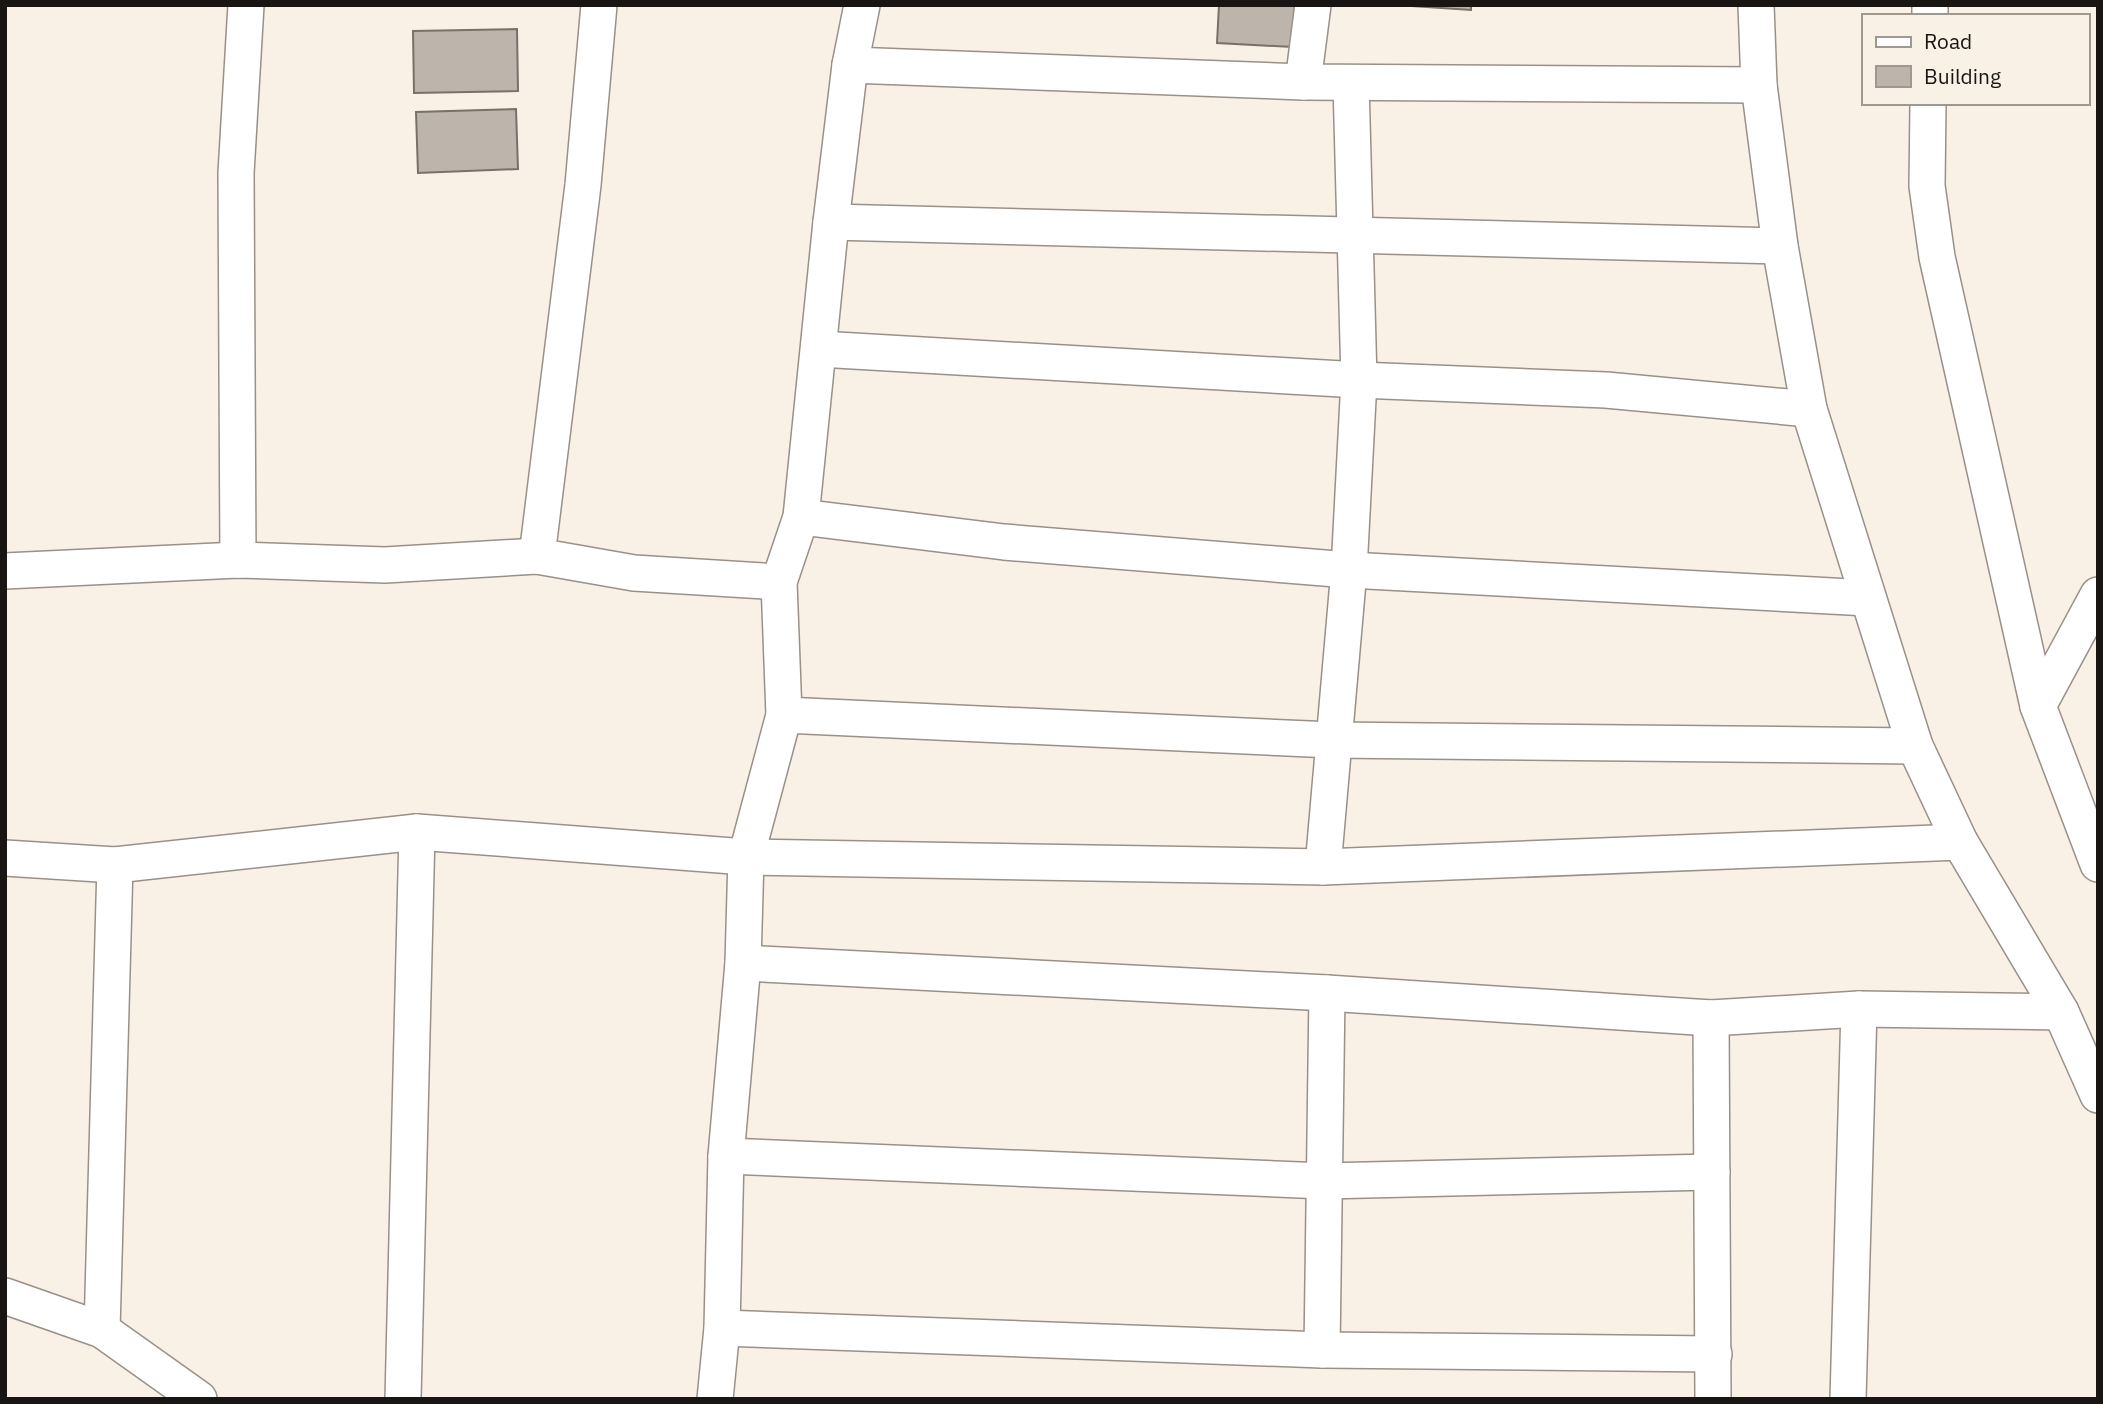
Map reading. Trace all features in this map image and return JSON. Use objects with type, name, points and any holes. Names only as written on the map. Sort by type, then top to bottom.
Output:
[{"type":"street","points":[[239,560],[236,173],[246,5]]},
{"type":"street","points":[[537,556],[583,185],[598,5]]},
{"type":"street","points":[[715,1399],[722,1328],[726,1156],[743,963],[746,857],[784,715],[779,582],[801,517],[831,222],[850,65],[862,5]]},
{"type":"street","points":[[1303,82],[1313,5]]},
{"type":"street","points":[[1756,5],[1759,85],[1780,246],[1809,409],[1868,598],[1915,746],[1960,842],[2061,1012],[2098,1095]]},
{"type":"street","points":[[850,65],[1303,82],[1759,85]]},
{"type":"street","points":[[1323,867],[1332,740],[1349,570],[1359,380],[1352,83]]},
{"type":"street","points":[[1928,105],[1927,187],[1937,257],[2038,706],[2098,864]]},
{"type":"street","points":[[831,222],[1780,246]]},
{"type":"street","points":[[819,349],[1359,380],[1606,390],[1809,409]]},
{"type":"street","points":[[801,517],[1004,542],[1349,570],[1868,598]]},
{"type":"street","points":[[5,571],[239,560],[385,565],[537,556],[634,573],[779,582]]},
{"type":"street","points":[[2038,706],[2098,595]]},
{"type":"street","points":[[784,715],[1332,740],[1915,746]]},
{"type":"street","points":[[5,858],[115,864],[416,832],[746,857],[1323,867],[1960,842]]},
{"type":"street","points":[[403,1399],[416,832]]},
{"type":"street","points":[[103,1330],[115,864]]},
{"type":"street","points":[[743,963],[1327,993],[1711,1018],[1860,1009],[2061,1012]]},
{"type":"street","points":[[1322,1350],[1327,993]]},
{"type":"street","points":[[1848,1399],[1860,1009]]},
{"type":"street","points":[[1711,1018],[1713,1399]]},
{"type":"street","points":[[726,1156],[1324,1181],[1712,1172]]},
{"type":"street","points":[[5,1296],[103,1330],[199,1399]]},
{"type":"street","points":[[722,1328],[1322,1350],[1714,1354]]},
{"type":"building","points":[[1219,5],[1295,5],[1292,47],[1217,43]]},
{"type":"building","points":[[1396,5],[1471,5],[1471,10]]},
{"type":"building","points":[[517,29],[518,91],[414,93],[413,31]]},
{"type":"building","points":[[516,109],[518,169],[418,173],[416,112]]}]
